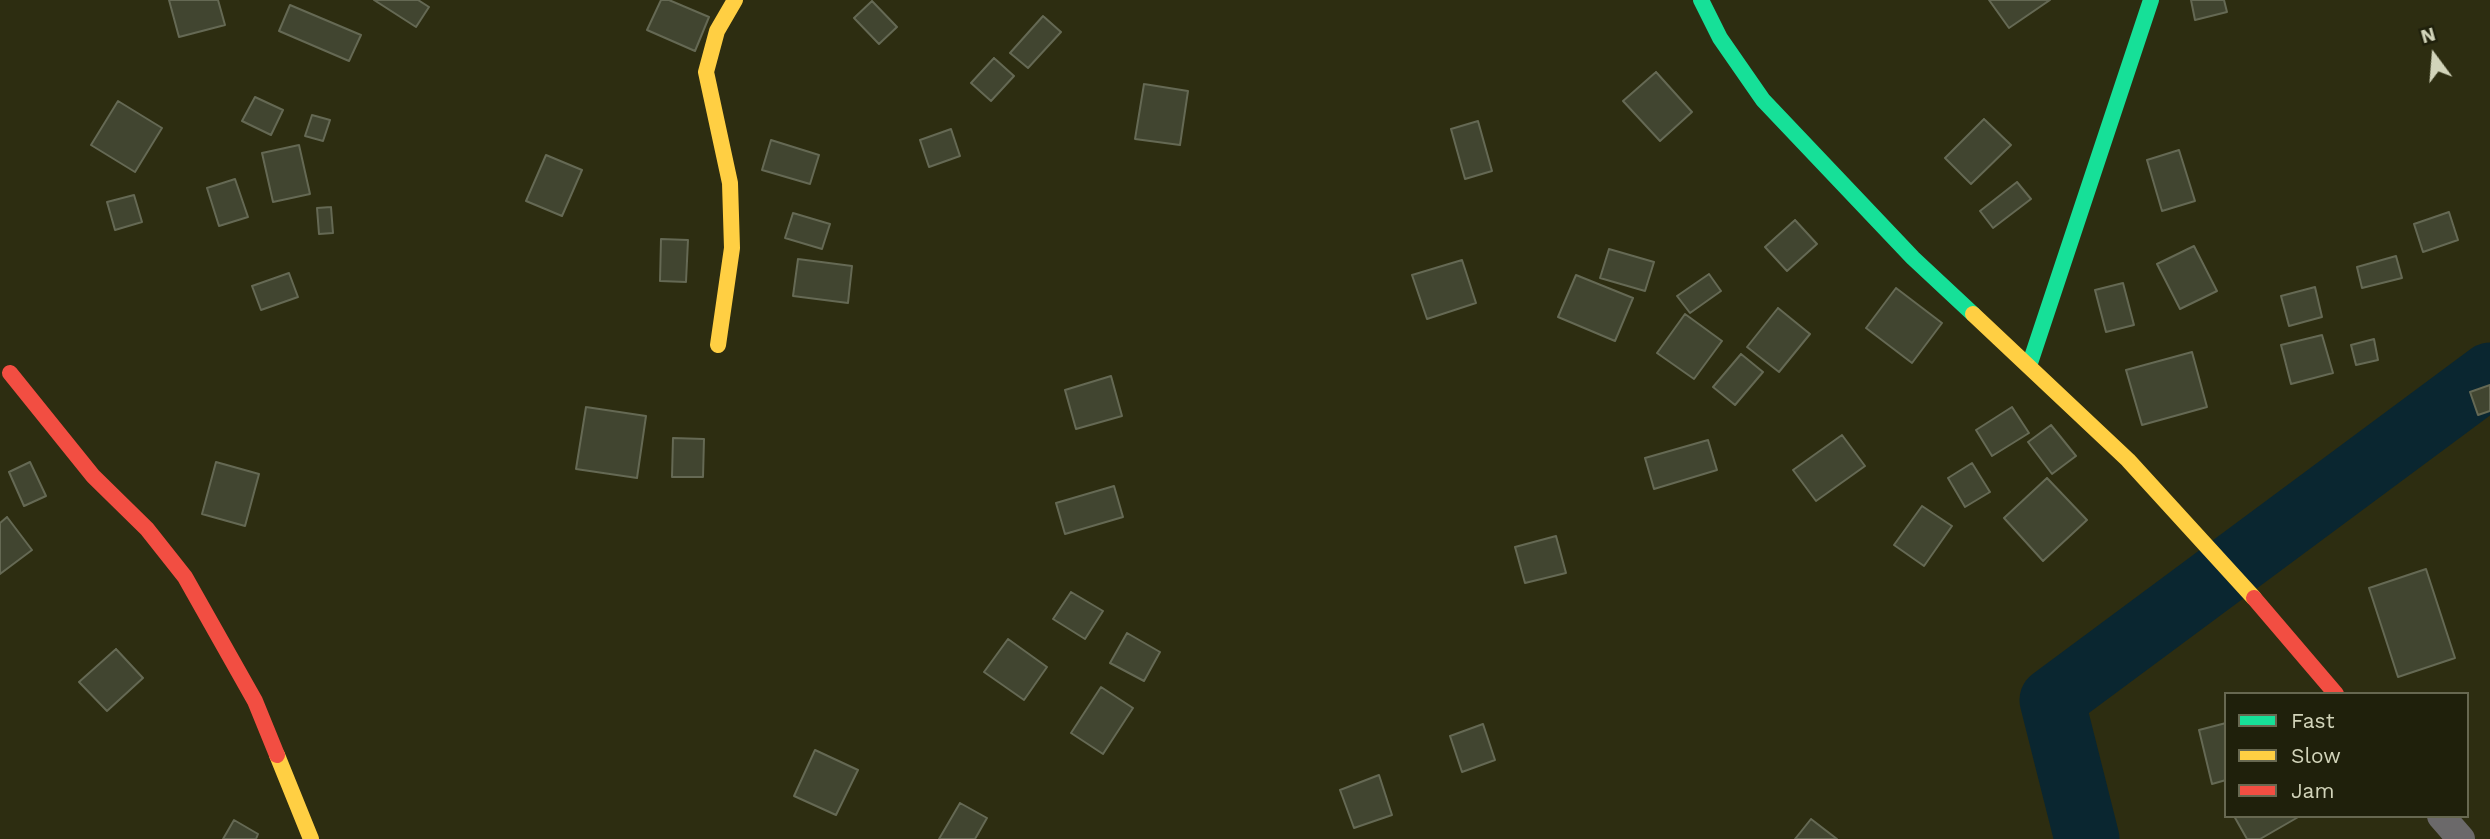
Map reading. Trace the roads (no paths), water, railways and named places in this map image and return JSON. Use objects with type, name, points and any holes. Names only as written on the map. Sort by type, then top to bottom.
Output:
[{"type":"street","points":[[718,345],[732,248],[730,183],[706,72],[717,31],[735,0]]},
{"type":"street","points":[[1701,0],[1720,38],[1762,100],[1913,258],[2128,460],[2249,592],[2334,692]]},
{"type":"street","points":[[2028,366],[2151,0]]},
{"type":"street","points":[[10,373],[93,477],[147,529],[185,577],[255,702],[311,839]]},
{"type":"street","points":[[2443,818],[2460,839]]},
{"type":"waterway","points":[[2087,839],[2052,700],[2490,375]]}]
